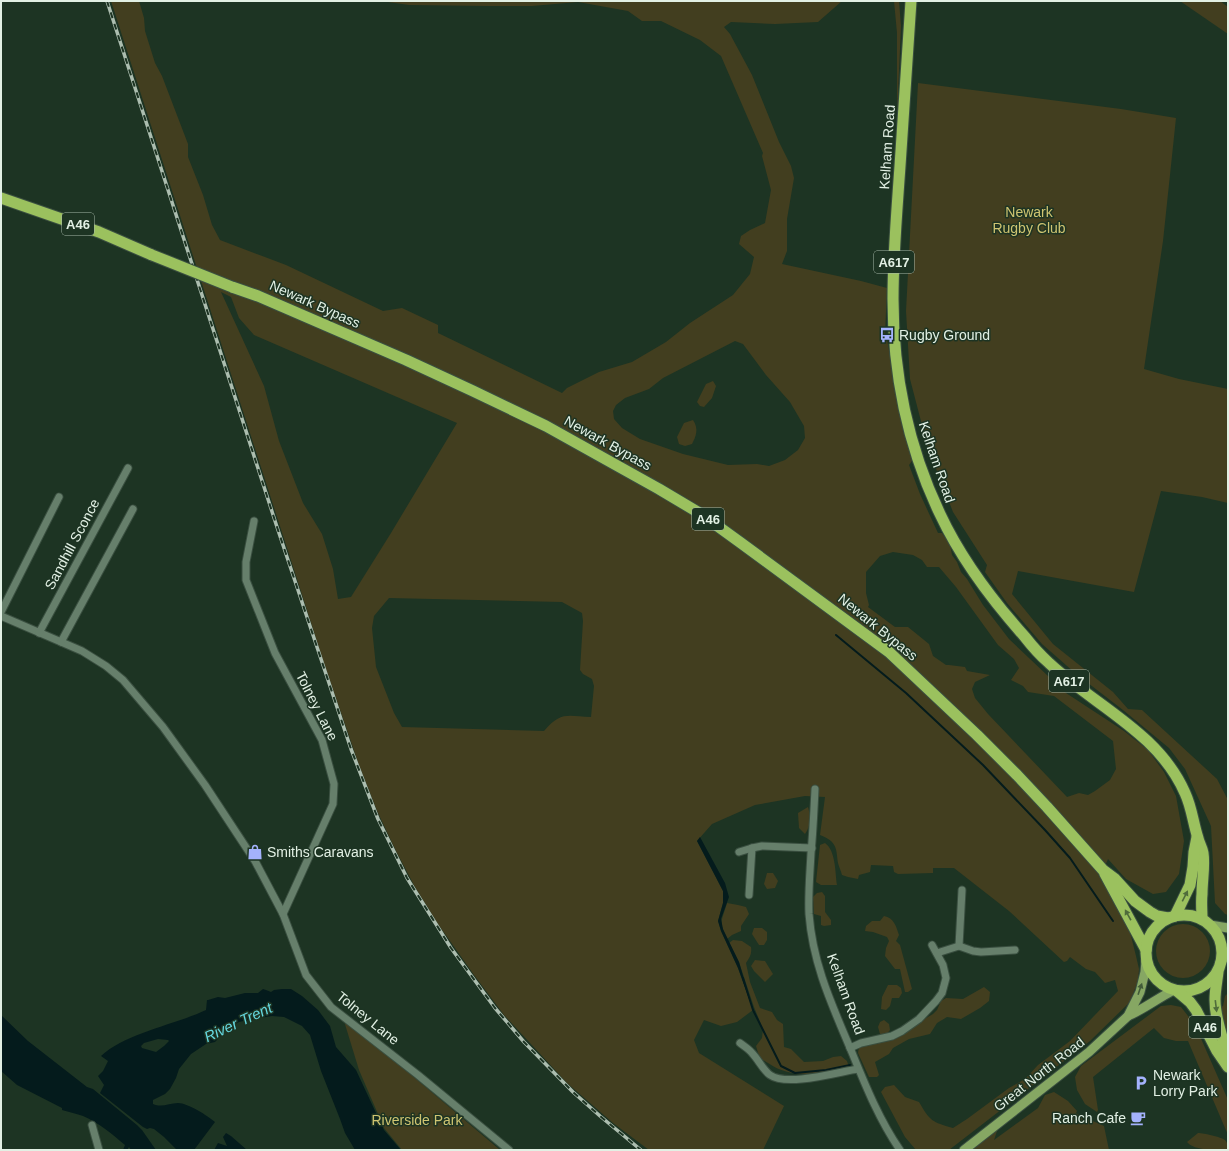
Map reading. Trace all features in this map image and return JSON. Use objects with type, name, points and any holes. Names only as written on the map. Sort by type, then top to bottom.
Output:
[{"type":"highway","name":"Kelham Road","points":[[911,1],[893,299],[895,342],[902,398],[913,445],[920,467],[941,517],[962,554],[1004,613],[1047,662],[1072,683],[1142,735],[1157,750],[1177,777],[1191,807],[1197,836],[1202,851],[1206,922]]},
{"type":"highway","name":"Newark Bypass","points":[[1,198],[99,232],[152,255],[258,296],[406,360],[546,426],[660,489],[700,514],[754,552],[889,652],[1017,775],[1103,870],[1135,901],[1157,916],[1172,917]]},
{"type":"highway","name":"Kelham Road","points":[[1172,917],[1190,885],[1194,867],[1194,852],[1197,836]]},
{"type":"highway","name":"Newark Bypass","points":[[1103,870],[1146,955]]},
{"type":"highway","points":[[1189,915],[1206,922],[1215,932],[1220,943],[1222,955],[1220,965],[1213,978],[1204,986],[1192,990],[1176,990],[1164,986],[1155,978],[1149,968],[1146,955],[1148,940],[1152,931],[1159,924],[1172,917],[1189,915]]},
{"type":"highway","name":"A46","points":[[1220,965],[1216,986],[1215,1004],[1218,1022],[1228,1058]]},
{"type":"highway","name":"A46","points":[[1176,990],[1193,1006],[1217,1051],[1228,1067]]},
{"type":"main road","points":[[1206,922],[1228,928]]},
{"type":"main road","points":[[1220,965],[1228,952]]},
{"type":"main road","name":"Great North Road","points":[[1128,1016],[1140,992],[1146,955]]},
{"type":"main road","name":"Great North Road","points":[[964,1150],[1089,1052],[1128,1016],[1176,990]]},
{"type":"street","name":"Sandhill Sconce","points":[[39,633],[128,468]]},
{"type":"street","points":[[1,612],[59,497]]},
{"type":"street","points":[[61,642],[133,509]]},
{"type":"street","name":"Tolney Lane","points":[[254,521],[246,562],[246,580],[275,653],[322,740],[334,784],[333,804],[283,914],[306,975],[331,1007],[418,1075],[509,1150]]},
{"type":"street","points":[[1,616],[82,651],[106,666],[123,680],[163,727],[205,785],[255,861],[283,914]]},
{"type":"street","name":"Kelham Road","points":[[815,789],[809,882],[809,912],[818,967],[824,987],[870,1096],[900,1150]]},
{"type":"street","points":[[739,852],[762,846],[812,848]]},
{"type":"street","points":[[749,895],[752,848]]},
{"type":"street","points":[[959,946],[962,893],[971,897]]},
{"type":"street","points":[[850,1048],[861,1043],[892,1036],[902,1031],[919,1019],[936,1001],[942,993],[946,978],[943,965],[932,945]]},
{"type":"street","points":[[937,953],[959,946],[981,952],[1015,950]]},
{"type":"street","points":[[740,1043],[751,1052],[769,1075],[782,1080],[801,1079],[858,1069]]},
{"type":"street","points":[[92,1126],[99,1150]]},
{"type":"green space","points":[[111,1],[139,1],[144,18],[145,31],[155,63],[162,76],[188,144],[188,157],[203,195],[212,225],[220,240],[286,265],[383,311],[402,308],[438,325],[438,333],[562,393],[567,388],[599,372],[632,362],[666,342],[690,323],[733,295],[750,274],[754,257],[739,244],[741,236],[765,223],[771,190],[762,156],[763,153],[721,56],[700,40],[661,21],[642,21],[628,11],[578,2],[532,6],[488,6],[409,5],[381,1],[842,1],[818,22],[775,24],[731,22],[724,27],[730,34],[752,75],[779,142],[791,166],[794,178],[787,219],[787,251],[782,264],[887,288],[885,335],[887,339],[902,424],[912,461],[909,465],[920,494],[938,533],[942,533],[950,544],[952,555],[961,572],[983,605],[1009,639],[1066,693],[1124,731],[1148,750],[1164,772],[1176,796],[1184,841],[1179,874],[1166,892],[1153,894],[1126,879],[1108,859],[1100,878],[1114,899],[1129,928],[1139,969],[1138,981],[1130,1002],[1090,1041],[949,1150],[916,1150],[905,1137],[881,1092],[885,1087],[894,1085],[905,1097],[919,1102],[932,1120],[953,1128],[1009,1088],[1025,1079],[1038,1065],[1070,1041],[1118,991],[1115,980],[1105,983],[1095,972],[1086,969],[1070,957],[1064,962],[1009,911],[954,868],[933,868],[933,873],[898,874],[894,872],[893,866],[871,865],[870,872],[859,875],[858,879],[842,875],[835,846],[830,840],[820,835],[825,797],[805,796],[755,805],[712,824],[697,841],[723,891],[723,903],[718,921],[738,968],[753,1010],[737,1022],[721,1026],[704,1020],[694,1040],[699,1053],[784,1106],[763,1150],[649,1150],[613,1123],[567,1083],[504,1015],[438,924],[415,887],[378,813],[359,765],[324,663]],"holes":[[[221,292],[231,297],[239,318],[254,335],[457,423],[351,597],[338,599],[333,569],[322,534],[303,503],[279,441],[264,386]],[[735,341],[743,344],[766,375],[790,402],[804,426],[805,438],[798,450],[785,460],[769,466],[757,464],[728,465],[683,454],[640,439],[622,428],[614,419],[613,411],[616,405],[625,398],[649,389],[663,378]],[[893,552],[913,555],[922,560],[927,567],[939,567],[956,587],[998,645],[1014,659],[1019,668],[1011,680],[1023,686],[1028,692],[1054,696],[1113,741],[1116,769],[1110,780],[1088,795],[1079,793],[1067,797],[988,714],[975,698],[972,689],[975,682],[990,675],[967,671],[965,667],[946,665],[933,656],[929,644],[908,627],[895,627],[868,607],[866,572],[880,556]],[[389,598],[562,602],[582,613],[583,621],[580,670],[583,674],[592,679],[594,686],[591,717],[565,716],[555,720],[544,731],[402,727],[394,713],[376,667],[372,628],[374,616]]]},
{"type":"green space","points":[[894,1],[899,1],[901,26],[897,116],[897,33]]},
{"type":"green space","points":[[1180,1],[1220,1],[1228,7],[1228,34]]},
{"type":"green space","name":"Newark Rugby Club","points":[[918,83],[1121,109],[1176,118],[1163,241],[1144,369],[1179,379],[1228,389],[1228,503],[1202,497],[1161,491],[1134,592],[1018,571],[1012,594],[1053,644],[1113,692],[1128,709],[1142,710],[1217,779],[1228,800],[1228,915],[1225,914],[1215,903],[1211,826],[1185,769],[1169,748],[1075,673],[1042,644],[1007,603],[985,572],[987,565],[953,512],[928,448],[910,379],[906,311]]},
{"type":"green space","points":[[713,381],[716,386],[712,398],[704,407],[700,406],[697,402],[706,384]]},
{"type":"green space","points":[[693,420],[696,426],[696,435],[692,444],[685,446],[679,444],[677,437],[684,423]]},
{"type":"green space","points":[[808,807],[810,821],[805,834],[799,828],[798,813]]},
{"type":"green space","points":[[825,843],[829,847],[833,856],[837,885],[821,885],[816,882],[820,845]]},
{"type":"green space","points":[[767,873],[773,873],[778,881],[775,888],[767,889],[764,884]]},
{"type":"green space","points":[[822,892],[825,896],[825,912],[831,920],[831,925],[821,925],[821,916],[814,914],[813,897],[817,893]]},
{"type":"green space","points":[[727,903],[746,907],[749,914],[741,926],[741,931],[727,939],[722,928],[722,918]]},
{"type":"green space","points":[[884,916],[890,919],[896,926],[899,935],[896,941],[900,945],[912,989],[908,992],[905,992],[900,969],[895,969],[885,956],[889,941],[887,937],[865,931],[866,926],[872,921],[880,921]]},
{"type":"green space","points":[[1183,924],[1193,926],[1202,932],[1208,941],[1210,951],[1208,961],[1202,970],[1193,976],[1183,978],[1173,976],[1164,970],[1158,961],[1156,951],[1158,941],[1164,932],[1173,926]]},
{"type":"green space","points":[[754,928],[762,928],[767,932],[767,940],[764,945],[759,945],[752,934]]},
{"type":"green space","points":[[733,940],[742,941],[751,947],[751,952],[746,963],[750,982],[760,1008],[772,1012],[777,1020],[783,1024],[784,1047],[791,1049],[804,1062],[823,1061],[841,1056],[847,1061],[849,1067],[828,1072],[797,1074],[777,1068],[760,1058],[756,1046],[762,1038],[763,1029],[739,962],[729,943]]},
{"type":"green space","points":[[755,960],[765,961],[773,974],[765,982],[751,966]]},
{"type":"green space","points":[[888,985],[897,985],[901,988],[902,993],[899,998],[892,998],[890,1006],[886,1010],[881,1009],[882,997]]},
{"type":"green space","points":[[984,987],[990,992],[989,1001],[961,1019],[947,1017],[937,1023],[930,1034],[909,1039],[893,1048],[889,1054],[875,1062],[879,1075],[877,1077],[869,1077],[858,1053],[859,1046],[872,1042],[885,1042],[894,1039],[933,1014],[937,1010],[941,1001],[946,998],[963,999]]},
{"type":"green space","points":[[1228,993],[1228,1036],[1221,1007],[1223,1006],[1225,996]]},
{"type":"green space","points":[[1171,1005],[1181,1007],[1195,1025],[1228,1100],[1228,1135],[1188,1041],[1176,1041],[1164,1038],[1154,1028],[1093,1077],[1098,1110],[1097,1112],[1085,1104],[1077,1090],[1075,1077],[1081,1066],[1161,1006]]},
{"type":"green space","points":[[884,1020],[889,1024],[890,1030],[886,1035],[880,1034],[878,1027],[880,1022]]},
{"type":"green space","name":"Riverside Park","points":[[344,1021],[409,1073],[500,1150],[402,1150],[384,1128],[359,1070]]},
{"type":"green space","points":[[1054,1092],[1068,1101],[1077,1111],[1077,1114],[1104,1126],[1109,1150],[967,1150],[994,1130],[997,1131],[994,1140],[1038,1108],[1045,1095]]},
{"type":"green space","points":[[1198,1133],[1212,1135],[1225,1140],[1228,1150],[1212,1150],[1190,1145],[1187,1142]]},
{"type":"water","points":[[700,837],[725,883],[729,897],[721,919],[723,929],[739,962],[753,1010],[738,968],[721,931],[718,921],[723,903],[723,891],[697,841]]},
{"type":"water","name":"River Trent","points":[[263,989],[271,992],[274,990],[291,989],[302,996],[318,1010],[330,1026],[336,1047],[356,1070],[384,1130],[401,1150],[355,1150],[345,1133],[321,1071],[310,1035],[302,1026],[284,1017],[272,1016],[248,1020],[239,1022],[227,1029],[215,1042],[206,1044],[191,1054],[179,1069],[170,1089],[165,1094],[153,1100],[153,1104],[156,1105],[178,1103],[187,1105],[203,1113],[215,1122],[194,1150],[177,1150],[154,1129],[147,1129],[143,1127],[100,1093],[104,1085],[98,1076],[103,1071],[108,1061],[101,1056],[111,1048],[137,1035],[206,1010],[207,1000],[218,997],[225,998],[245,993],[258,993]],"holes":[[[158,1039],[169,1041],[156,1052],[142,1048],[141,1046],[144,1043]]]},
{"type":"water","points":[[1,1015],[28,1041],[87,1087],[93,1089],[137,1125],[156,1150],[131,1150],[129,1147],[127,1150],[123,1150],[125,1145],[94,1122],[83,1116],[62,1110],[62,1108],[17,1085],[1,1071]]},
{"type":"water","points":[[226,1133],[247,1150],[214,1150],[218,1143],[227,1146],[223,1137]]},
{"type":"waterway","points":[[836,635],[906,693],[983,765],[1070,858],[1113,921]]},
{"type":"waterway","points":[[743,978],[753,1010],[781,1066],[795,1073],[826,1070],[850,1065]]},
{"type":"railway","points":[[107,1],[277,527],[351,749],[378,819],[407,878],[451,948],[495,1008],[524,1042],[573,1092],[641,1150]]},
{"type":"place","name":"Rugby Ground","points":[[887,335]]},
{"type":"place","name":"Smiths Caravans","points":[[255,852]]},
{"type":"place","name":"Newark Lorry Park","points":[[1141,1083]]},
{"type":"place","name":"Ranch Cafe","points":[[1138,1118]]}]
